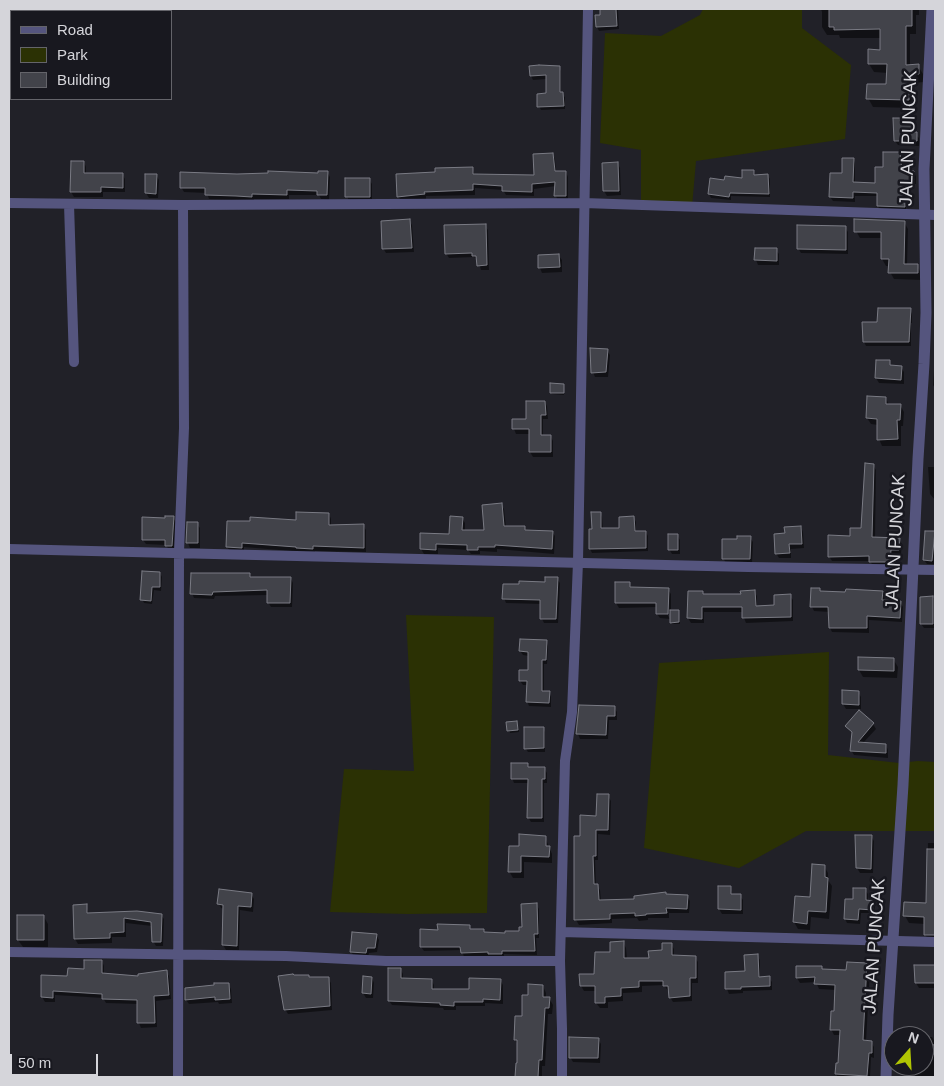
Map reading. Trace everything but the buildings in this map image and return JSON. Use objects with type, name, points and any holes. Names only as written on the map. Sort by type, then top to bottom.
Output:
[{"type":"street","points":[[562,1077],[560,961],[565,761],[573,701],[578,562],[588,9]]},
{"type":"street","name":"JALAN PUNCAK","points":[[886,1077],[925,340],[930,215],[925,133],[932,9]]},
{"type":"street","points":[[9,203],[183,206],[584,203],[930,215]]},
{"type":"street","points":[[69,204],[74,362]]},
{"type":"street","points":[[178,1077],[179,552],[184,428],[183,206]]},
{"type":"street","points":[[9,548],[935,570]]},
{"type":"street","points":[[561,932],[935,942]]},
{"type":"street","points":[[9,952],[286,956],[386,961],[560,961]]},
{"type":"green space","points":[[703,9],[802,9],[802,28],[851,65],[845,139],[696,161],[692,207],[641,209],[641,150],[600,143],[605,33],[661,36],[700,15]]},
{"type":"green space","points":[[406,615],[494,617],[487,913],[408,914],[330,912],[344,769],[414,771]]},
{"type":"green space","points":[[829,652],[828,755],[899,763],[935,762],[935,831],[806,831],[739,868],[644,848],[659,663]]}]
